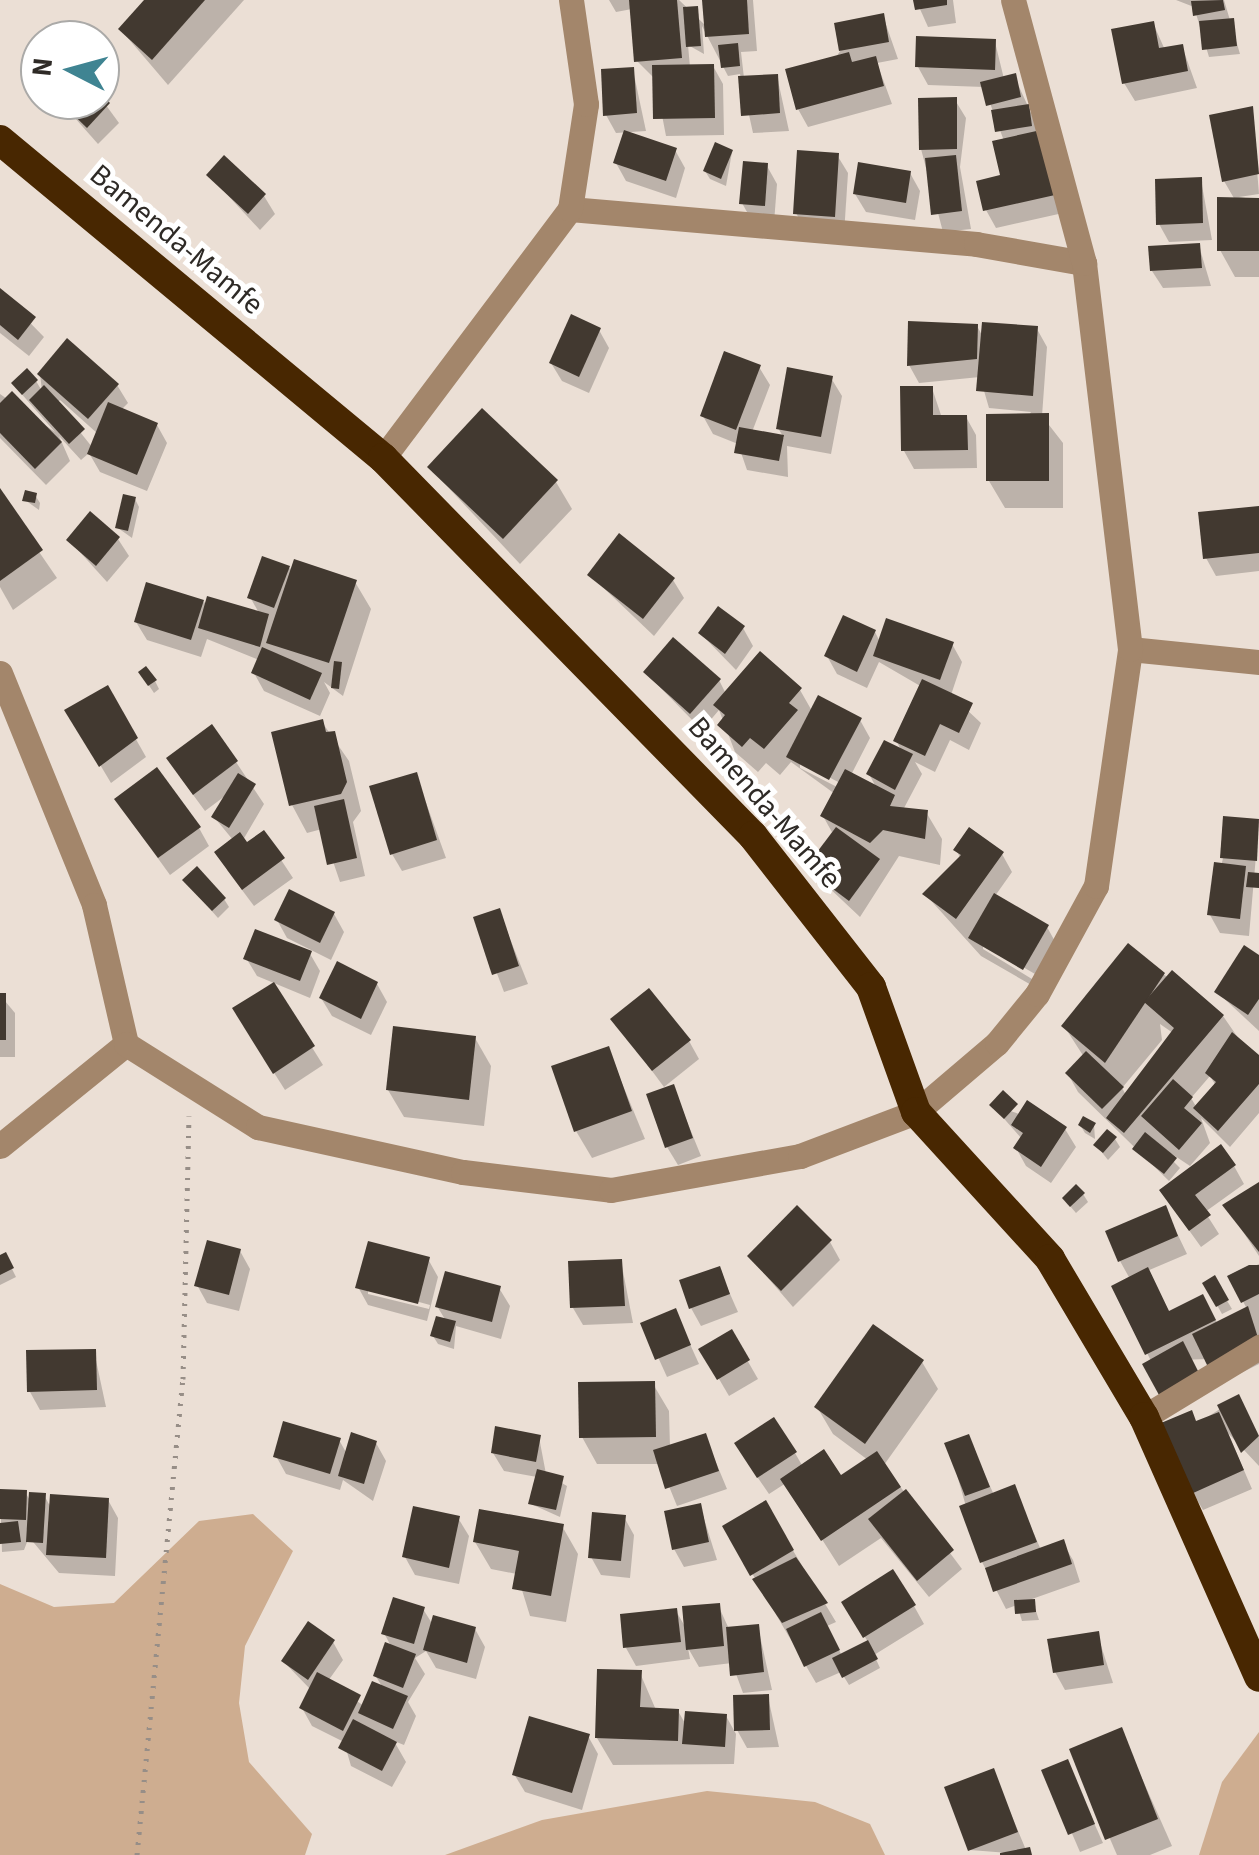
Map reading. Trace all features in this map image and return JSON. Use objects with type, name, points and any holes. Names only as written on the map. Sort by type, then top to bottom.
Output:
[{"type":"highway","name":"Bamenda-Mamfe","points":[[0,140],[382,458],[753,836],[871,987],[916,1112],[1050,1259],[1144,1418],[1259,1677]]},
{"type":"street","points":[[382,458],[570,209],[586,104],[571,0]]},
{"type":"street","points":[[0,673],[94,905],[126,1044],[258,1127],[344,1149],[611,1190],[800,1156],[916,1112],[997,1043],[1074,935],[1112,814],[1130,649],[1084,263],[1013,0]]},
{"type":"street","points":[[570,209],[976,244],[1084,263]]},
{"type":"street","points":[[1130,649],[1259,662]]},
{"type":"street","points":[[0,1146],[126,1044]]},
{"type":"street","points":[[1144,1418],[1259,1347]]},
{"type":"path","points":[[137,1855],[184,1379],[190,1084]]},
{"type":"shaded area","points":[[253,1514],[293,1551],[245,1646],[239,1703],[249,1762],[312,1834],[305,1855],[0,1855],[0,1584],[54,1607],[114,1603],[199,1521]]},
{"type":"shaded area","points":[[1259,1732],[1259,1855],[1199,1855],[1222,1782]]},
{"type":"shaded area","points":[[707,1791],[815,1802],[870,1824],[885,1855],[445,1855],[542,1820]]},
{"type":"building","points":[[144,0],[205,0],[152,60],[120,27]]},
{"type":"building","points":[[629,0],[677,0],[682,58],[634,62]]},
{"type":"building","points":[[702,0],[747,0],[749,34],[705,37]]},
{"type":"building","points":[[913,0],[947,0],[947,5],[915,10]]},
{"type":"building","points":[[1223,0],[1225,10],[1193,16],[1191,1]]},
{"type":"building","points":[[698,6],[701,46],[686,47],[683,7]]},
{"type":"building","points":[[884,13],[889,42],[839,51],[834,23]]},
{"type":"building","points":[[1234,18],[1237,46],[1202,50],[1199,21]]},
{"type":"building","points":[[1154,21],[1159,48],[1183,44],[1188,71],[1122,84],[1111,29]]},
{"type":"building","points":[[916,36],[996,39],[995,70],[915,67]]},
{"type":"building","points":[[738,43],[740,66],[721,68],[718,45]]},
{"type":"building","points":[[849,52],[852,62],[876,56],[884,86],[796,110],[785,69]]},
{"type":"building","points":[[714,64],[715,118],[653,119],[652,65]]},
{"type":"building","points":[[634,67],[637,113],[603,116],[601,69]]},
{"type":"building","points":[[1016,73],[1021,97],[986,106],[980,82]]},
{"type":"building","points":[[778,74],[780,113],[741,116],[738,76]]},
{"type":"building","points":[[957,97],[957,149],[919,150],[918,98]]},
{"type":"building","points":[[1029,104],[1032,126],[995,132],[991,110]]},
{"type":"building","points":[[1253,106],[1259,174],[1222,182],[1209,115]]},
{"type":"building","points":[[79,120],[94,120],[87,128]]},
{"type":"building","points":[[624,130],[677,148],[666,181],[613,163]]},
{"type":"building","points":[[1041,130],[1055,195],[983,211],[976,181],[1000,175],[992,141]]},
{"type":"building","points":[[715,142],[733,150],[721,179],[703,171]]},
{"type":"building","points":[[797,150],[839,153],[835,217],[793,214]]},
{"type":"building","points":[[224,155],[266,194],[248,214],[206,175]]},
{"type":"building","points":[[956,155],[962,211],[931,215],[925,158]]},
{"type":"building","points":[[743,161],[768,163],[765,206],[739,204]]},
{"type":"building","points":[[858,162],[911,171],[906,203],[853,194]]},
{"type":"building","points":[[1202,177],[1203,223],[1156,225],[1155,179]]},
{"type":"building","points":[[1217,197],[1259,198],[1259,251],[1217,251]]},
{"type":"building","points":[[1200,243],[1202,268],[1150,271],[1148,246]]},
{"type":"building","points":[[0,288],[36,317],[18,340],[0,325]]},
{"type":"building","points":[[571,314],[601,328],[579,377],[549,363]]},
{"type":"building","points":[[908,321],[978,324],[977,359],[907,366]]},
{"type":"building","points":[[982,322],[1038,326],[1033,396],[976,391]]},
{"type":"building","points":[[67,338],[119,384],[88,419],[37,374]]},
{"type":"building","points":[[724,351],[761,365],[736,430],[700,416]]},
{"type":"building","points":[[787,367],[833,376],[821,437],[776,429]]},
{"type":"building","points":[[27,368],[38,380],[22,395],[11,383]]},
{"type":"building","points":[[44,385],[85,429],[69,444],[29,400]]},
{"type":"building","points":[[900,386],[933,386],[933,415],[967,415],[968,450],[901,451]]},
{"type":"building","points":[[12,391],[62,442],[35,469],[0,433],[0,403]]},
{"type":"building","points":[[108,402],[158,423],[137,475],[87,454]]},
{"type":"building","points":[[482,408],[558,480],[503,539],[427,467]]},
{"type":"building","points":[[1049,413],[1049,481],[986,481],[986,414]]},
{"type":"building","points":[[739,427],[784,435],[779,461],[734,453]]},
{"type":"building","points":[[0,488],[43,550],[0,581]]},
{"type":"building","points":[[25,490],[37,493],[35,503],[22,501]]},
{"type":"building","points":[[123,494],[136,497],[128,531],[115,528]]},
{"type":"building","points":[[1259,506],[1259,553],[1203,559],[1198,512]]},
{"type":"building","points":[[90,511],[120,537],[96,566],[66,540]]},
{"type":"building","points":[[619,533],[675,578],[643,619],[587,575]]},
{"type":"building","points":[[262,556],[290,566],[274,608],[247,598]]},
{"type":"building","points":[[294,559],[357,580],[329,663],[266,643]]},
{"type":"building","points":[[146,582],[204,600],[191,640],[134,622]]},
{"type":"building","points":[[207,596],[269,614],[260,647],[198,628]]},
{"type":"building","points":[[718,606],[745,626],[725,654],[698,633]]},
{"type":"building","points":[[843,615],[876,630],[857,672],[824,656]]},
{"type":"building","points":[[886,618],[954,642],[940,680],[873,656]]},
{"type":"building","points":[[673,637],[721,679],[690,714],[643,672]]},
{"type":"building","points":[[262,647],[322,673],[310,700],[251,673]]},
{"type":"building","points":[[760,651],[802,688],[789,703],[798,710],[764,749],[750,738],[742,747],[717,725],[725,715],[713,705]]},
{"type":"building","points":[[334,661],[342,662],[339,689],[331,688]]},
{"type":"building","points":[[146,666],[157,680],[148,686],[138,672]]},
{"type":"building","points":[[922,679],[973,703],[959,733],[940,724],[925,756],[893,741]]},
{"type":"building","points":[[108,685],[138,738],[99,767],[64,710]]},
{"type":"building","points":[[818,695],[862,718],[829,780],[786,757]]},
{"type":"building","points":[[323,719],[326,732],[335,731],[347,782],[341,794],[289,806],[271,732]]},
{"type":"building","points":[[212,724],[238,761],[193,795],[166,758]]},
{"type":"building","points":[[884,740],[913,754],[895,790],[866,774]]},
{"type":"building","points":[[157,767],[201,827],[158,858],[114,799]]},
{"type":"building","points":[[845,769],[895,795],[890,806],[928,810],[925,839],[883,830],[870,843],[820,816]]},
{"type":"building","points":[[417,772],[437,840],[390,855],[369,786]]},
{"type":"building","points":[[238,773],[256,784],[229,828],[211,817]]},
{"type":"building","points":[[344,799],[357,858],[327,865],[314,806]]},
{"type":"building","points":[[1223,816],[1259,819],[1257,861],[1220,858]]},
{"type":"building","points":[[836,827],[880,859],[849,901],[805,868]]},
{"type":"building","points":[[969,827],[1004,852],[956,919],[922,894],[961,855],[953,850]]},
{"type":"building","points":[[264,830],[285,858],[242,890],[214,852],[240,832],[247,842]]},
{"type":"building","points":[[1214,862],[1246,866],[1240,919],[1207,915]]},
{"type":"building","points":[[197,866],[226,898],[212,911],[182,880]]},
{"type":"building","points":[[1248,872],[1259,873],[1259,888],[1246,887]]},
{"type":"building","points":[[289,889],[335,912],[320,943],[274,920]]},
{"type":"building","points":[[994,893],[1049,925],[1023,970],[968,938]]},
{"type":"building","points":[[500,908],[519,966],[492,975],[473,917]]},
{"type":"building","points":[[255,929],[312,951],[300,981],[243,959]]},
{"type":"building","points":[[1128,943],[1165,973],[1105,1063],[1061,1026]]},
{"type":"building","points":[[1244,945],[1259,955],[1259,999],[1248,1015],[1214,992]]},
{"type":"building","points":[[337,961],[378,982],[361,1019],[319,998]]},
{"type":"building","points":[[1172,970],[1224,1015],[1124,1133],[1106,1118],[1174,1028],[1144,1002]]},
{"type":"building","points":[[274,982],[315,1046],[273,1074],[232,1008]]},
{"type":"building","points":[[649,988],[691,1040],[652,1071],[610,1019]]},
{"type":"building","points":[[0,993],[6,993],[6,1040],[0,1040]]},
{"type":"building","points":[[393,1026],[476,1036],[469,1100],[386,1090]]},
{"type":"building","points":[[1232,1032],[1259,1055],[1259,1084],[1218,1131],[1193,1108],[1216,1082],[1205,1073]]},
{"type":"building","points":[[609,1046],[632,1111],[574,1132],[551,1066]]},
{"type":"building","points":[[1086,1051],[1124,1087],[1102,1109],[1065,1073]]},
{"type":"building","points":[[1173,1079],[1193,1097],[1184,1108],[1202,1123],[1179,1150],[1141,1116]]},
{"type":"building","points":[[674,1084],[693,1138],[665,1148],[646,1094]]},
{"type":"building","points":[[1003,1090],[1018,1104],[1004,1119],[989,1105]]},
{"type":"building","points":[[1027,1100],[1067,1127],[1041,1167],[1013,1148],[1023,1133],[1011,1125]]},
{"type":"building","points":[[1083,1116],[1096,1123],[1090,1133],[1078,1125]]},
{"type":"building","points":[[1107,1129],[1117,1137],[1103,1153],[1093,1145]]},
{"type":"building","points":[[1145,1132],[1177,1158],[1164,1174],[1132,1149]]},
{"type":"building","points":[[1221,1144],[1236,1165],[1195,1195],[1211,1215],[1189,1231],[1159,1190]]},
{"type":"building","points":[[1259,1182],[1259,1252],[1222,1205]]},
{"type":"building","points":[[1076,1184],[1085,1193],[1070,1207],[1062,1198]]},
{"type":"building","points":[[797,1205],[832,1240],[781,1291],[747,1256]]},
{"type":"building","points":[[1166,1205],[1178,1236],[1118,1262],[1105,1231]]},
{"type":"building","points":[[207,1240],[241,1249],[229,1295],[194,1286]]},
{"type":"building","points":[[368,1241],[430,1257],[418,1304],[355,1288]]},
{"type":"building","points":[[6,1252],[14,1268],[0,1275],[0,1255]]},
{"type":"building","points":[[622,1259],[625,1306],[570,1308],[568,1261]]},
{"type":"building","points":[[1249,1265],[1259,1265],[1259,1294],[1241,1303],[1227,1276]]},
{"type":"building","points":[[720,1266],[730,1294],[689,1309],[679,1280]]},
{"type":"building","points":[[1148,1267],[1169,1311],[1203,1294],[1216,1320],[1145,1355],[1111,1286]]},
{"type":"building","points":[[445,1271],[501,1286],[492,1322],[435,1307]]},
{"type":"building","points":[[1215,1275],[1229,1300],[1216,1307],[1202,1283]]},
{"type":"building","points":[[1248,1306],[1259,1341],[1208,1367],[1192,1334]]},
{"type":"building","points":[[676,1308],[691,1345],[655,1360],[640,1323]]},
{"type":"building","points":[[436,1316],[456,1321],[450,1342],[430,1336]]},
{"type":"building","points":[[873,1324],[924,1360],[865,1444],[814,1407]]},
{"type":"building","points":[[732,1329],[750,1360],[717,1380],[698,1349]]},
{"type":"building","points":[[1183,1341],[1199,1373],[1159,1395],[1142,1364]]},
{"type":"building","points":[[96,1349],[97,1390],[27,1392],[26,1350]]},
{"type":"building","points":[[655,1381],[656,1437],[579,1438],[578,1382]]},
{"type":"building","points":[[1239,1394],[1259,1436],[1241,1453],[1217,1405]]},
{"type":"building","points":[[1192,1410],[1196,1421],[1219,1412],[1244,1470],[1191,1494],[1161,1423]]},
{"type":"building","points":[[774,1417],[797,1452],[757,1478],[734,1443]]},
{"type":"building","points":[[283,1421],[341,1438],[330,1474],[273,1457]]},
{"type":"building","points":[[495,1426],[541,1435],[536,1462],[491,1453]]},
{"type":"building","points":[[351,1432],[377,1441],[364,1484],[338,1476]]},
{"type":"building","points":[[706,1433],[719,1471],[665,1489],[653,1450]]},
{"type":"building","points":[[969,1434],[990,1487],[965,1496],[944,1443]]},
{"type":"building","points":[[824,1449],[841,1475],[877,1451],[901,1487],[821,1541],[780,1479]]},
{"type":"building","points":[[537,1469],[564,1476],[556,1510],[528,1504]]},
{"type":"building","points":[[1015,1484],[1037,1542],[980,1563],[959,1506]]},
{"type":"building","points":[[0,1489],[27,1490],[26,1520],[0,1519]]},
{"type":"building","points":[[906,1489],[954,1550],[917,1581],[868,1519]]},
{"type":"building","points":[[29,1492],[46,1493],[43,1543],[26,1542]]},
{"type":"building","points":[[50,1494],[109,1498],[106,1558],[46,1555]]},
{"type":"building","points":[[766,1500],[794,1550],[750,1576],[722,1526]]},
{"type":"building","points":[[701,1503],[709,1542],[672,1550],[664,1511]]},
{"type":"building","points":[[413,1506],[460,1516],[449,1568],[402,1557]]},
{"type":"building","points":[[479,1509],[564,1524],[551,1596],[512,1589],[519,1551],[473,1542]]},
{"type":"building","points":[[592,1512],[626,1515],[621,1561],[588,1558]]},
{"type":"building","points":[[18,1521],[21,1542],[0,1544],[0,1523]]},
{"type":"building","points":[[1064,1539],[1072,1564],[993,1592],[985,1568]]},
{"type":"building","points":[[796,1557],[828,1603],[782,1623],[752,1579]]},
{"type":"building","points":[[893,1569],[916,1605],[863,1638],[841,1602]]},
{"type":"building","points":[[393,1597],[425,1607],[414,1644],[381,1634]]},
{"type":"building","points":[[1035,1599],[1036,1612],[1015,1614],[1014,1600]]},
{"type":"building","points":[[720,1603],[724,1646],[686,1650],[682,1606]]},
{"type":"building","points":[[677,1608],[681,1642],[623,1648],[620,1614]]},
{"type":"building","points":[[821,1612],[840,1650],[804,1667],[786,1629]]},
{"type":"building","points":[[433,1615],[476,1627],[467,1663],[423,1650]]},
{"type":"building","points":[[308,1621],[335,1640],[308,1680],[281,1661]]},
{"type":"building","points":[[759,1624],[764,1672],[730,1676],[726,1627]]},
{"type":"building","points":[[1099,1631],[1104,1665],[1053,1673],[1047,1639]]},
{"type":"building","points":[[868,1640],[878,1659],[842,1678],[832,1658]]},
{"type":"building","points":[[385,1642],[416,1654],[403,1688],[373,1676]]},
{"type":"building","points":[[597,1669],[642,1670],[640,1707],[679,1709],[678,1741],[595,1738]]},
{"type":"building","points":[[317,1672],[361,1695],[343,1731],[299,1708]]},
{"type":"building","points":[[372,1681],[408,1696],[393,1729],[358,1713]]},
{"type":"building","points":[[769,1694],[770,1730],[734,1731],[733,1695]]},
{"type":"building","points":[[685,1711],[727,1714],[725,1747],[682,1744]]},
{"type":"building","points":[[529,1716],[590,1734],[572,1793],[512,1775]]},
{"type":"building","points":[[353,1719],[397,1742],[382,1771],[338,1748]]},
{"type":"building","points":[[1122,1727],[1158,1819],[1105,1840],[1069,1749]]},
{"type":"building","points":[[1068,1759],[1095,1824],[1068,1835],[1041,1770]]},
{"type":"building","points":[[994,1768],[1018,1832],[968,1851],[944,1787]]},
{"type":"building","points":[[1030,1847],[1032,1855],[1000,1855],[1000,1853]]}]
